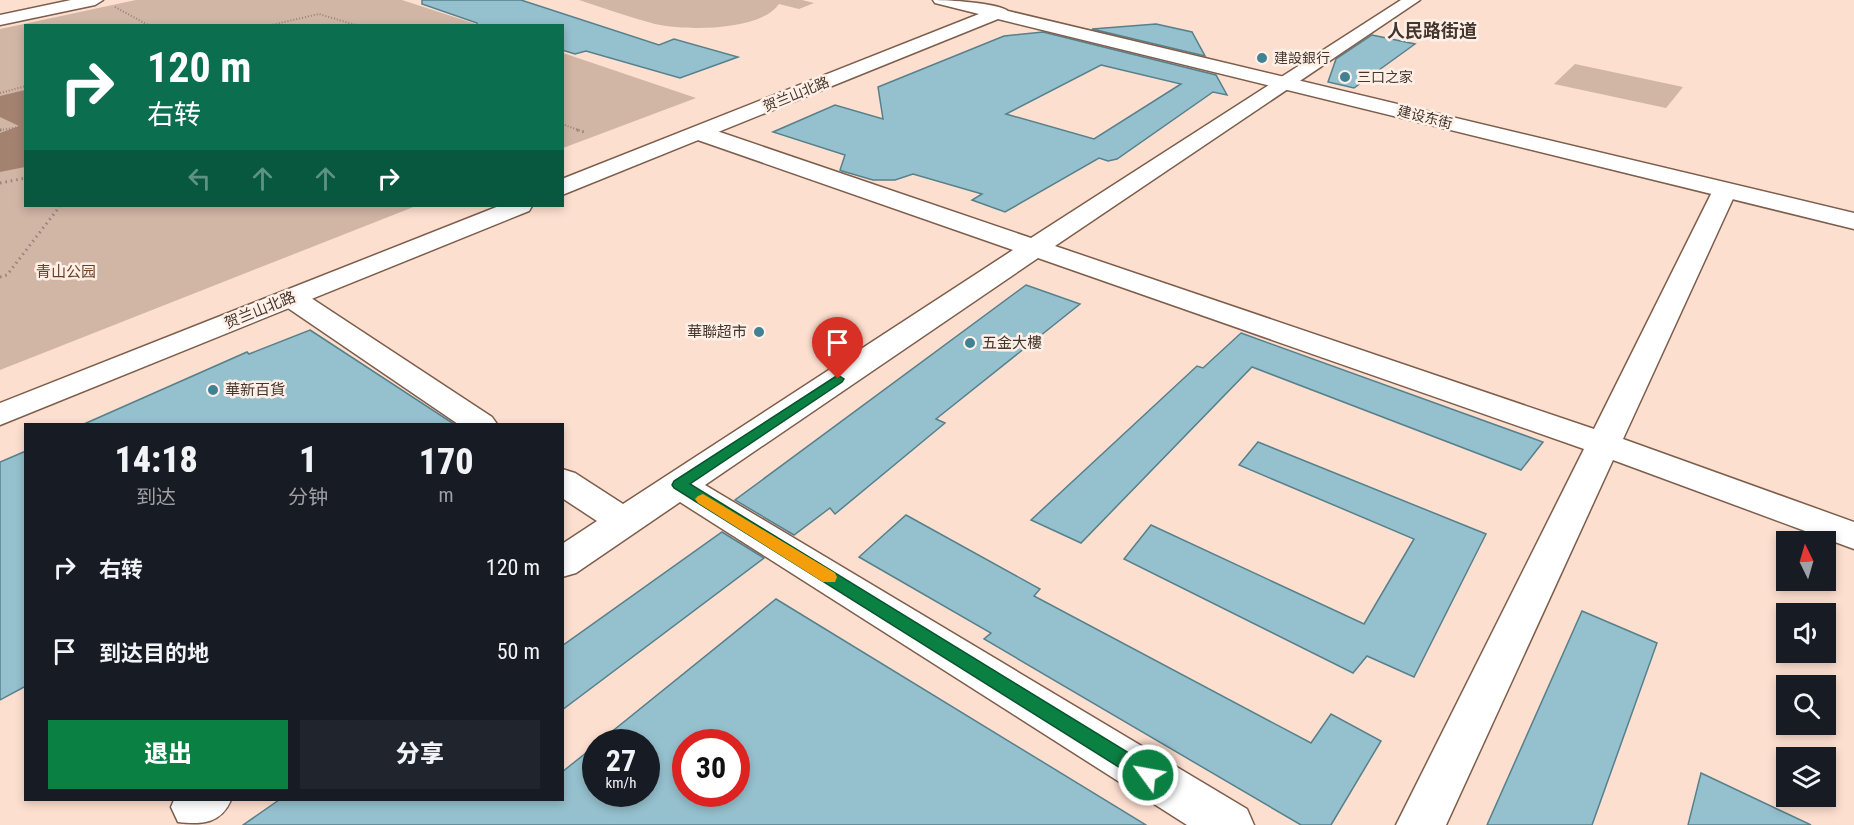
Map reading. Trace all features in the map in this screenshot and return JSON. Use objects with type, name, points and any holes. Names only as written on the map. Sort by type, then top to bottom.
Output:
[{"type":"main road","points":[[0,20],[95,0]]},
{"type":"main road","name":"建设东街","points":[[941,0],[1854,221]]},
{"type":"main road","name":"贺兰山北路","points":[[564,188],[1029,0]]},
{"type":"main road","points":[[564,561],[1283,82],[1412,0]]},
{"type":"main road","points":[[700,133],[1604,444],[1854,536]]},
{"type":"main road","points":[[1421,825],[1725,190]]},
{"type":"main road","name":"贺兰山北路","points":[[0,415],[518,207]]},
{"type":"main road","points":[[292,298],[479,423]]},
{"type":"main road","points":[[564,482],[624,522]]},
{"type":"main road","points":[[679,485],[1229,825]]},
{"type":"path","points":[[115,7],[146,24]]},
{"type":"path","points":[[276,24],[319,14],[352,24]]},
{"type":"path","points":[[0,93],[24,87]]},
{"type":"path","points":[[564,124],[584,132]]},
{"type":"path","points":[[2,130],[24,126]]},
{"type":"path","points":[[0,183],[24,178]]},
{"type":"path","points":[[0,277],[7,275],[59,207]]},
{"type":"green space","name":"青山公园","points":[[136,0],[402,0],[476,24],[24,24],[24,207],[413,207],[0,370],[0,29]]},
{"type":"green space","points":[[579,0],[802,0],[814,3],[799,9],[779,4],[770,13],[740,24],[684,28],[655,24]]},
{"type":"green space","points":[[564,53],[696,98],[564,148]]},
{"type":"green space","points":[[1575,64],[1683,87],[1666,108],[1554,84]]},
{"type":"shaded area","points":[[24,90],[24,167],[0,172],[0,133],[19,126],[0,117],[0,96]]},
{"type":"building","points":[[422,0],[521,0],[659,45],[674,39],[738,57],[680,78],[586,51],[575,54],[564,51],[564,24],[477,24],[422,4]]},
{"type":"building","points":[[1156,24],[1192,32],[1205,56],[1092,29]]},
{"type":"building","points":[[1043,32],[1216,75],[1227,95],[1213,92],[1117,159],[1108,161],[1099,158],[1005,212],[972,200],[982,194],[913,174],[895,180],[873,180],[842,171],[840,170],[845,155],[773,132],[835,105],[883,119],[878,87],[1004,36]],"holes":[[[1101,65],[1181,84],[1094,139],[1006,114]]]},
{"type":"building","points":[[1372,35],[1415,44],[1354,88],[1328,82],[1336,59]]},
{"type":"building","points":[[1026,285],[1080,304],[936,419],[945,423],[835,514],[830,508],[794,535],[735,500]]},
{"type":"building","points":[[310,330],[452,423],[86,423],[247,352],[249,354]]},
{"type":"building","points":[[1241,333],[1543,442],[1521,470],[1252,367],[1081,543],[1031,520],[1197,366],[1203,368]]},
{"type":"building","points":[[1258,442],[1486,534],[1414,677],[1367,656],[1353,673],[1124,559],[1151,525],[1364,624],[1414,539],[1239,465]]},
{"type":"building","points":[[24,452],[24,687],[0,700],[0,462]]},
{"type":"building","points":[[906,515],[1040,589],[1034,596],[1311,743],[1331,714],[1381,741],[1331,825],[1301,825],[984,639],[991,633],[859,557]]},
{"type":"building","points":[[722,532],[764,558],[564,708],[564,645]]},
{"type":"building","points":[[776,599],[1146,825],[243,825],[278,801],[564,801],[564,770],[582,756],[582,807],[660,807],[660,729],[615,729]]},
{"type":"building","points":[[1582,611],[1657,643],[1592,825],[1487,825]]},
{"type":"building","points":[[1701,773],[1811,825],[1688,825]]},
{"type":"slow traffic","points":[[703,499],[829,577]]},
{"type":"place","name":"建設銀行","points":[[1262,58]]},
{"type":"place","name":"三口之家","points":[[1345,77]]},
{"type":"place","name":"華聯超市","points":[[759,332]]},
{"type":"place","name":"五金大樓","points":[[970,343]]},
{"type":"place","name":"華新百貨","points":[[213,390]]},
{"type":"district","name":"人民路街道","points":[[1432,31]]},
{"type":"route","points":[[838,379],[679,485],[1148,775]]}]
